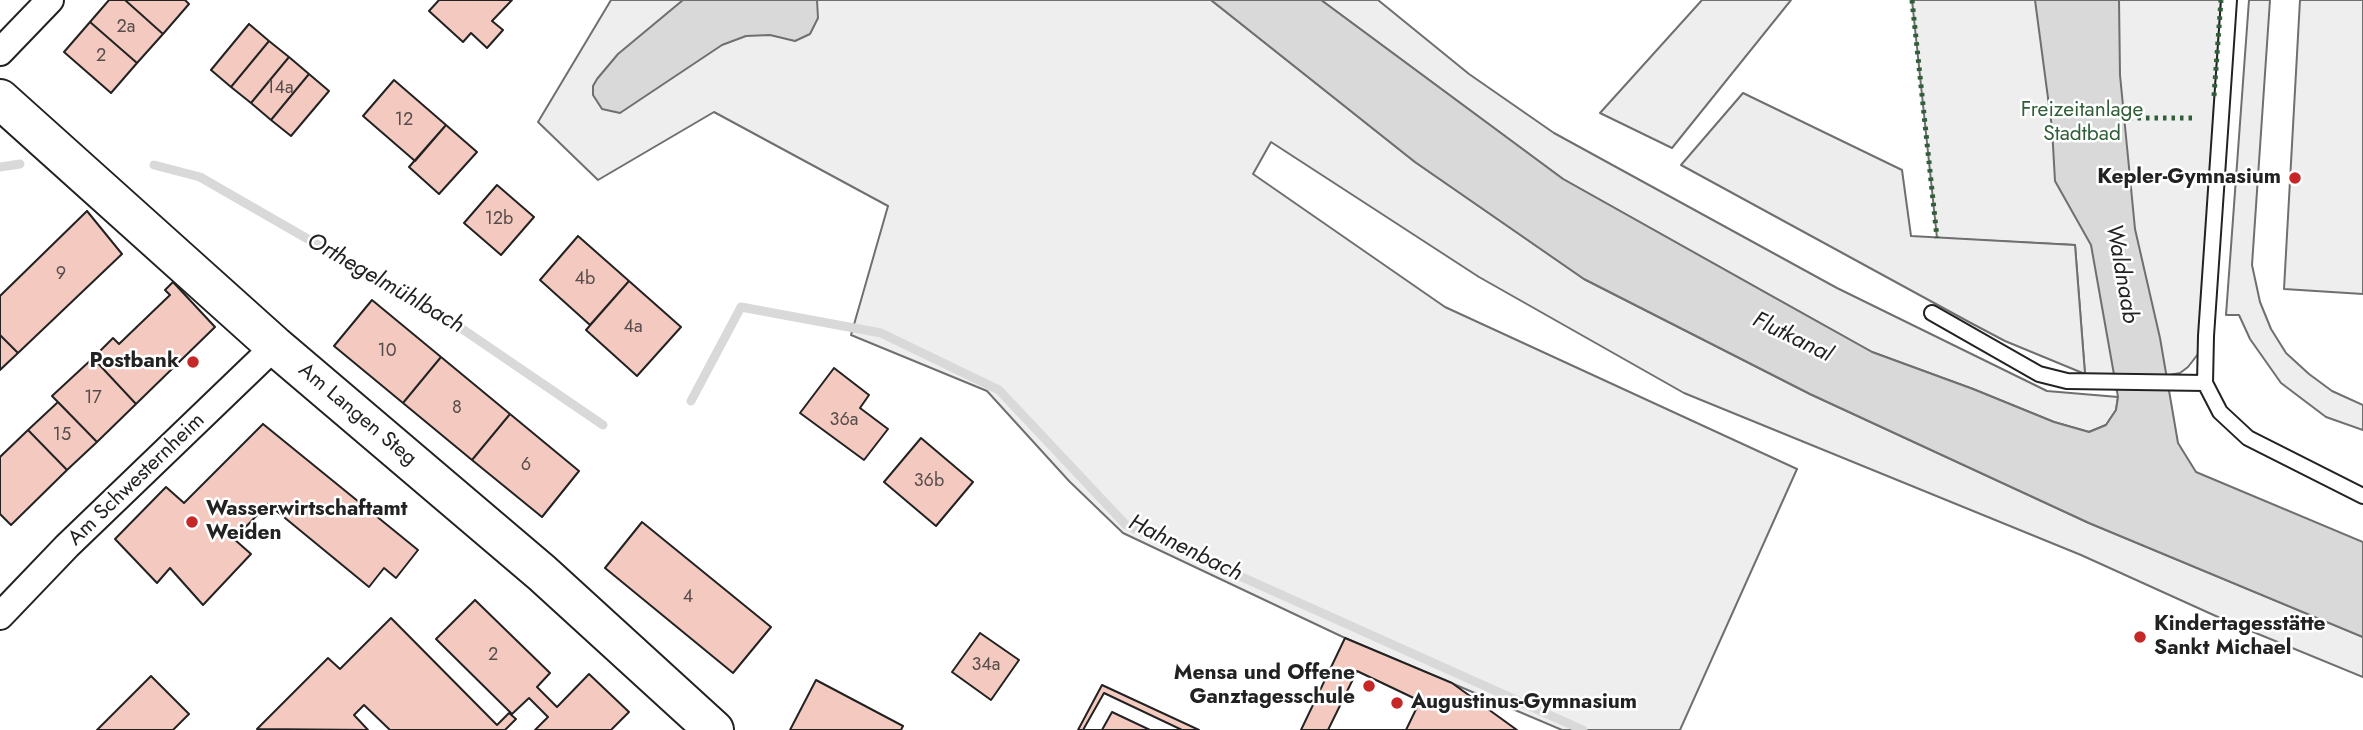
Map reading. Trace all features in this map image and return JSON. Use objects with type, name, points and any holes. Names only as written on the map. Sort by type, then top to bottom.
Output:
[{"type":"street","points":[[0,52],[50,0]]},
{"type":"street","name":"Am Langen Steg","points":[[0,99],[275,346],[534,566],[714,730]]},
{"type":"street","name":"Am Schwesternheim","points":[[0,616],[67,546],[275,346]]},
{"type":"lane","points":[[2229,0],[2205,383],[2220,412],[2248,438],[2363,496]]},
{"type":"lane","points":[[1932,313],[2039,373],[2067,382],[2205,383]]},
{"type":"green space","points":[[611,0],[1211,0],[1415,162],[1584,279],[1810,394],[2089,523],[2363,637],[2363,677],[2229,622],[2081,555],[1684,393],[1479,277],[1271,142],[1253,174],[1445,307],[1797,469],[1680,730],[1562,730],[1345,638],[1123,533],[1069,481],[987,391],[851,335],[888,206],[714,112],[598,180],[538,122]]},
{"type":"green space","points":[[1321,0],[1378,0],[1469,74],[1554,133],[1837,288],[2047,391],[2118,397],[2116,410],[2106,425],[2089,432],[2054,422],[1872,352],[1563,179]]},
{"type":"green space","points":[[1702,0],[1791,0],[1672,148],[1600,113]]},
{"type":"green space","name":"Freizeitanlage Stadtbad","points":[[1912,0],[2221,0],[2198,354],[2180,373],[2164,376],[2085,374],[2075,245],[1937,238]]},
{"type":"green space","points":[[2249,0],[2270,0],[2252,265],[2260,302],[2271,329],[2286,353],[2332,391],[2363,405],[2363,430],[2326,417],[2281,383],[2250,339],[2239,315],[2226,315]]},
{"type":"green space","points":[[2300,0],[2363,0],[2363,294],[2284,289]]},
{"type":"shaded area","points":[[1743,93],[1902,170],[1911,236],[2075,245],[2085,374],[2005,341],[1681,165]]},
{"type":"water","points":[[683,0],[817,0],[818,18],[810,34],[795,41],[770,35],[746,36],[722,45],[620,113],[602,109],[593,95],[593,86],[597,79],[618,54]]},
{"type":"water","points":[[1211,0],[1321,0],[1563,179],[1872,352],[2054,422],[2089,432],[2106,425],[2116,410],[2118,397],[2091,245],[2055,181],[2052,128],[2035,0],[2119,0],[2120,75],[2135,229],[2160,338],[2178,443],[2196,472],[2363,542],[2363,637],[2089,523],[1810,394],[1584,279],[1415,162]]},
{"type":"building","points":[[109,0],[125,0],[163,34],[137,63],[90,22]]},
{"type":"building","points":[[125,0],[185,0],[189,4],[163,34]]},
{"type":"building","points":[[439,0],[512,0],[492,21],[503,30],[487,48],[471,33],[463,42],[429,11]]},
{"type":"building","points":[[90,22],[137,63],[111,93],[64,52]]},
{"type":"building","points":[[249,24],[269,41],[231,87],[211,70]]},
{"type":"building","points":[[269,41],[289,57],[251,103],[231,87]]},
{"type":"building","points":[[289,57],[309,74],[271,120],[251,103]]},
{"type":"building","points":[[309,74],[329,91],[291,136],[271,120]]},
{"type":"building","points":[[394,80],[446,125],[415,161],[363,116]]},
{"type":"building","points":[[446,125],[477,152],[439,194],[409,167]]},
{"type":"building","points":[[497,185],[534,217],[501,255],[464,223]]},
{"type":"building","points":[[87,211],[122,254],[18,353],[0,335],[0,296]]},
{"type":"building","points":[[578,236],[629,281],[590,325],[540,280]]},
{"type":"building","points":[[629,281],[681,327],[637,376],[586,330]]},
{"type":"building","points":[[173,282],[215,327],[136,404],[93,358],[113,338],[119,344],[170,295],[165,290]]},
{"type":"building","points":[[372,300],[441,357],[403,403],[334,346]]},
{"type":"building","points":[[0,335],[18,353],[0,370]]},
{"type":"building","points":[[441,357],[510,414],[472,460],[403,403]]},
{"type":"building","points":[[93,358],[136,404],[97,442],[52,396]]},
{"type":"building","points":[[834,368],[869,395],[860,408],[888,429],[864,460],[800,413]]},
{"type":"building","points":[[58,402],[97,442],[67,470],[28,430]]},
{"type":"building","points":[[510,414],[579,471],[542,517],[472,460]]},
{"type":"building","name":"Wasserwirtschaftamt Weiden","points":[[263,424],[418,550],[396,578],[384,568],[369,587],[268,504],[234,539],[251,554],[203,605],[170,568],[157,583],[115,539],[166,487],[184,503]]},
{"type":"building","points":[[28,430],[67,470],[11,525],[0,514],[0,457]]},
{"type":"building","points":[[921,438],[973,482],[936,526],[884,482]]},
{"type":"building","points":[[642,522],[771,627],[733,673],[605,568]]},
{"type":"building","points":[[475,600],[550,673],[537,687],[557,707],[589,674],[629,712],[611,730],[535,730],[548,717],[529,698],[512,714],[436,639]]},
{"type":"building","points":[[391,618],[497,725],[509,713],[516,719],[505,730],[390,730],[364,705],[354,715],[368,730],[257,729],[328,658],[340,669]]},
{"type":"building","points":[[980,633],[1019,660],[991,700],[952,672]]},
{"type":"building","name":"Augustinus-Gymnasium","points":[[1345,638],[1452,683],[1517,730],[1301,730]]},
{"type":"building","name":"Mensa und Offene Ganztagesschule","points":[[1357,671],[1420,701],[1406,730],[1328,730]]},
{"type":"building","points":[[151,676],[189,714],[173,730],[97,730]]},
{"type":"building","points":[[816,680],[903,726],[901,730],[790,730]]},
{"type":"building","points":[[1102,685],[1199,730],[1078,730]]},
{"type":"building","points":[[1104,693],[1182,730],[1150,730],[1112,712],[1102,730],[1083,730]]},
{"type":"waterway","name":"Orthegelmühlbach","points":[[0,167],[20,164]]},
{"type":"waterway","name":"Orthegelmühlbach","points":[[154,165],[200,177],[452,322],[603,425]]},
{"type":"waterway","name":"Hahnenbach","points":[[691,401],[741,307],[881,333],[999,390],[1126,525],[1583,730]]},
{"type":"hedge","points":[[1912,0],[1937,238]]},
{"type":"hedge","points":[[2214,96],[2221,0]]},
{"type":"hedge","points":[[2129,118],[2196,118]]},
{"type":"place","name":"Kepler-Gymnasium","points":[[2295,178]]},
{"type":"place","name":"Postbank","points":[[193,362]]},
{"type":"place","name":"Wasserwirtschaftamt Weiden","points":[[192,522]]},
{"type":"place","name":"Kindertagesstätte Sankt Michael","points":[[2140,637]]},
{"type":"place","name":"Mensa und Offene Ganztagesschule","points":[[1369,686]]},
{"type":"place","name":"Augustinus-Gymnasium","points":[[1397,703]]},
{"type":"water label","name":"Waldnaab","points":[[2121,274]]},
{"type":"water label","name":"Flutkanal","points":[[1792,338]]}]
